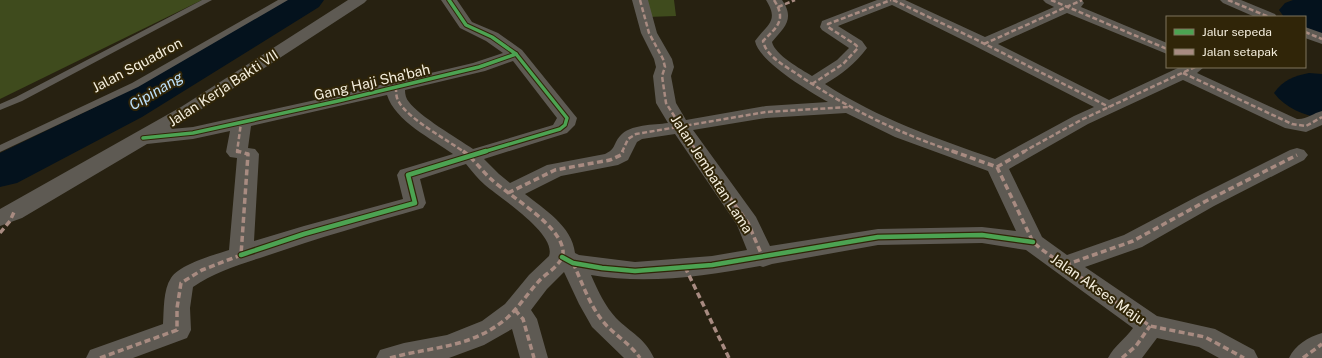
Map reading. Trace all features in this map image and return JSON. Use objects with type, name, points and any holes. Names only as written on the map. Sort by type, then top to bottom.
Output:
[{"type":"street","name":"Jalan Kerja Bakti VII","points":[[7,215],[144,138],[233,83],[359,0]]},
{"type":"street","points":[[100,358],[177,330],[177,308],[181,283],[201,271],[240,255],[304,234],[414,204],[408,175],[560,130],[565,125],[567,118],[516,54],[497,40],[466,25],[449,0]]},
{"type":"street","name":"Jalan Jembatan Lama","points":[[640,0],[649,33],[663,59],[665,67],[662,76],[666,103],[693,147],[748,223],[763,258]]},
{"type":"street","points":[[1051,0],[1166,49]]},
{"type":"street","points":[[984,44],[1082,0]]},
{"type":"street","points":[[1228,0],[1266,16]]},
{"type":"street","points":[[812,84],[839,68],[850,59],[858,48],[856,45],[828,27],[828,24],[884,1],[984,44],[1109,108]]},
{"type":"street","points":[[782,2],[779,24],[763,40],[764,46],[778,60],[848,107],[873,120],[997,167],[1081,120],[1189,70],[1292,124],[1306,126],[1322,117]]},
{"type":"street","points":[[1306,32],[1322,39]]},
{"type":"street","name":"Gang Haji Sha'bah","points":[[144,138],[193,133],[241,123],[479,67],[516,54]]},
{"type":"street","name":"Gang Haji Sha'bah","points":[[396,87],[396,94],[399,103],[409,114],[471,157],[491,180],[547,224],[560,240],[564,252],[597,314],[607,326],[634,348],[640,358]]},
{"type":"street","points":[[508,192],[555,170],[610,160],[621,155],[628,139],[636,134],[766,112],[848,107]]},
{"type":"street","points":[[240,255],[247,184],[248,154],[237,152],[241,123]]},
{"type":"street","points":[[1065,265],[1133,240],[1297,155]]},
{"type":"street","name":"Jalan Akses Maju","points":[[997,167],[1033,242],[1150,326],[1205,337],[1244,358]]},
{"type":"street","points":[[0,233],[10,221],[7,215]]},
{"type":"street","points":[[390,358],[405,354],[426,354],[478,336],[508,317],[539,280],[556,266],[568,260],[602,268],[635,271],[712,265],[763,258],[878,237],[982,235],[1033,242]]},
{"type":"street","points":[[515,310],[523,319],[534,358]]},
{"type":"street","points":[[1122,358],[1136,346],[1150,326]]},
{"type":"street","points":[[1303,358],[1322,344]]},
{"type":"lane","points":[[0,107],[19,99],[208,0]]},
{"type":"lane","name":"Jalan Squadron","points":[[0,149],[135,85],[284,0]]},
{"type":"green space","points":[[0,0],[202,0],[0,99]]},
{"type":"green space","points":[[647,0],[674,0],[676,16],[647,17]]},
{"type":"waterway","name":"Cipinang","points":[[0,172],[127,108],[307,0]]},
{"type":"waterway","name":"Cipinang","points":[[1322,5],[1316,4],[1297,10],[1322,23]]},
{"type":"waterway","name":"Cipinang","points":[[1322,86],[1309,85],[1295,93],[1322,106]]},
{"type":"marked path","points":[[640,0],[649,33],[663,59],[665,67],[662,76],[666,103],[693,147],[748,223],[763,258]]},
{"type":"marked path","points":[[774,0],[780,12],[781,18],[776,27],[763,41],[770,54],[780,62],[832,97],[872,119],[918,139],[997,167]]},
{"type":"marked path","points":[[778,7],[795,0]]},
{"type":"marked path","points":[[812,84],[843,64],[858,48],[856,45],[828,27],[828,24],[891,0]]},
{"type":"marked path","points":[[893,0],[975,39],[1109,107]]},
{"type":"marked path","points":[[1051,0],[1166,49]]},
{"type":"marked path","points":[[984,44],[1082,0]]},
{"type":"marked path","points":[[1228,0],[1267,16]]},
{"type":"marked path","points":[[1306,32],[1322,39]]},
{"type":"marked path","points":[[997,167],[1081,120],[1193,68]]},
{"type":"marked path","points":[[1183,73],[1292,124],[1306,126],[1322,117]]},
{"type":"marked path","points":[[390,358],[404,354],[447,347],[465,341],[492,328],[517,308],[538,282],[556,265],[563,252],[560,240],[542,219],[491,179],[471,157],[409,114],[399,103],[396,94],[396,87]]},
{"type":"marked path","points":[[508,193],[555,170],[610,160],[621,155],[628,139],[636,134],[766,112],[848,107]]},
{"type":"marked path","points":[[100,358],[177,330],[177,308],[181,283],[202,270],[241,255],[248,154],[237,152],[241,123]]},
{"type":"marked path","points":[[1065,265],[1133,241],[1206,201],[1297,155]]},
{"type":"marked path","points":[[997,167],[1033,242],[1041,249],[1150,326],[1205,337],[1244,358]]},
{"type":"marked path","points":[[0,233],[10,221],[14,212]]},
{"type":"marked path","points":[[573,263],[596,312],[607,326],[625,341],[640,358]]},
{"type":"marked path","points":[[685,267],[729,358]]},
{"type":"marked path","points":[[515,310],[523,319],[534,358]]},
{"type":"marked path","points":[[1122,358],[1136,346],[1150,326]]},
{"type":"marked path","points":[[1303,358],[1322,344]]},
{"type":"cycle path","points":[[143,138],[193,133],[338,101],[479,67],[516,54],[492,37],[466,25],[449,0]]},
{"type":"cycle path","points":[[241,255],[304,234],[415,203],[408,175],[560,129],[565,125],[567,118],[516,54]]},
{"type":"cycle path","points":[[562,257],[573,263],[602,268],[635,271],[712,265],[878,237],[982,235],[1033,242]]}]
